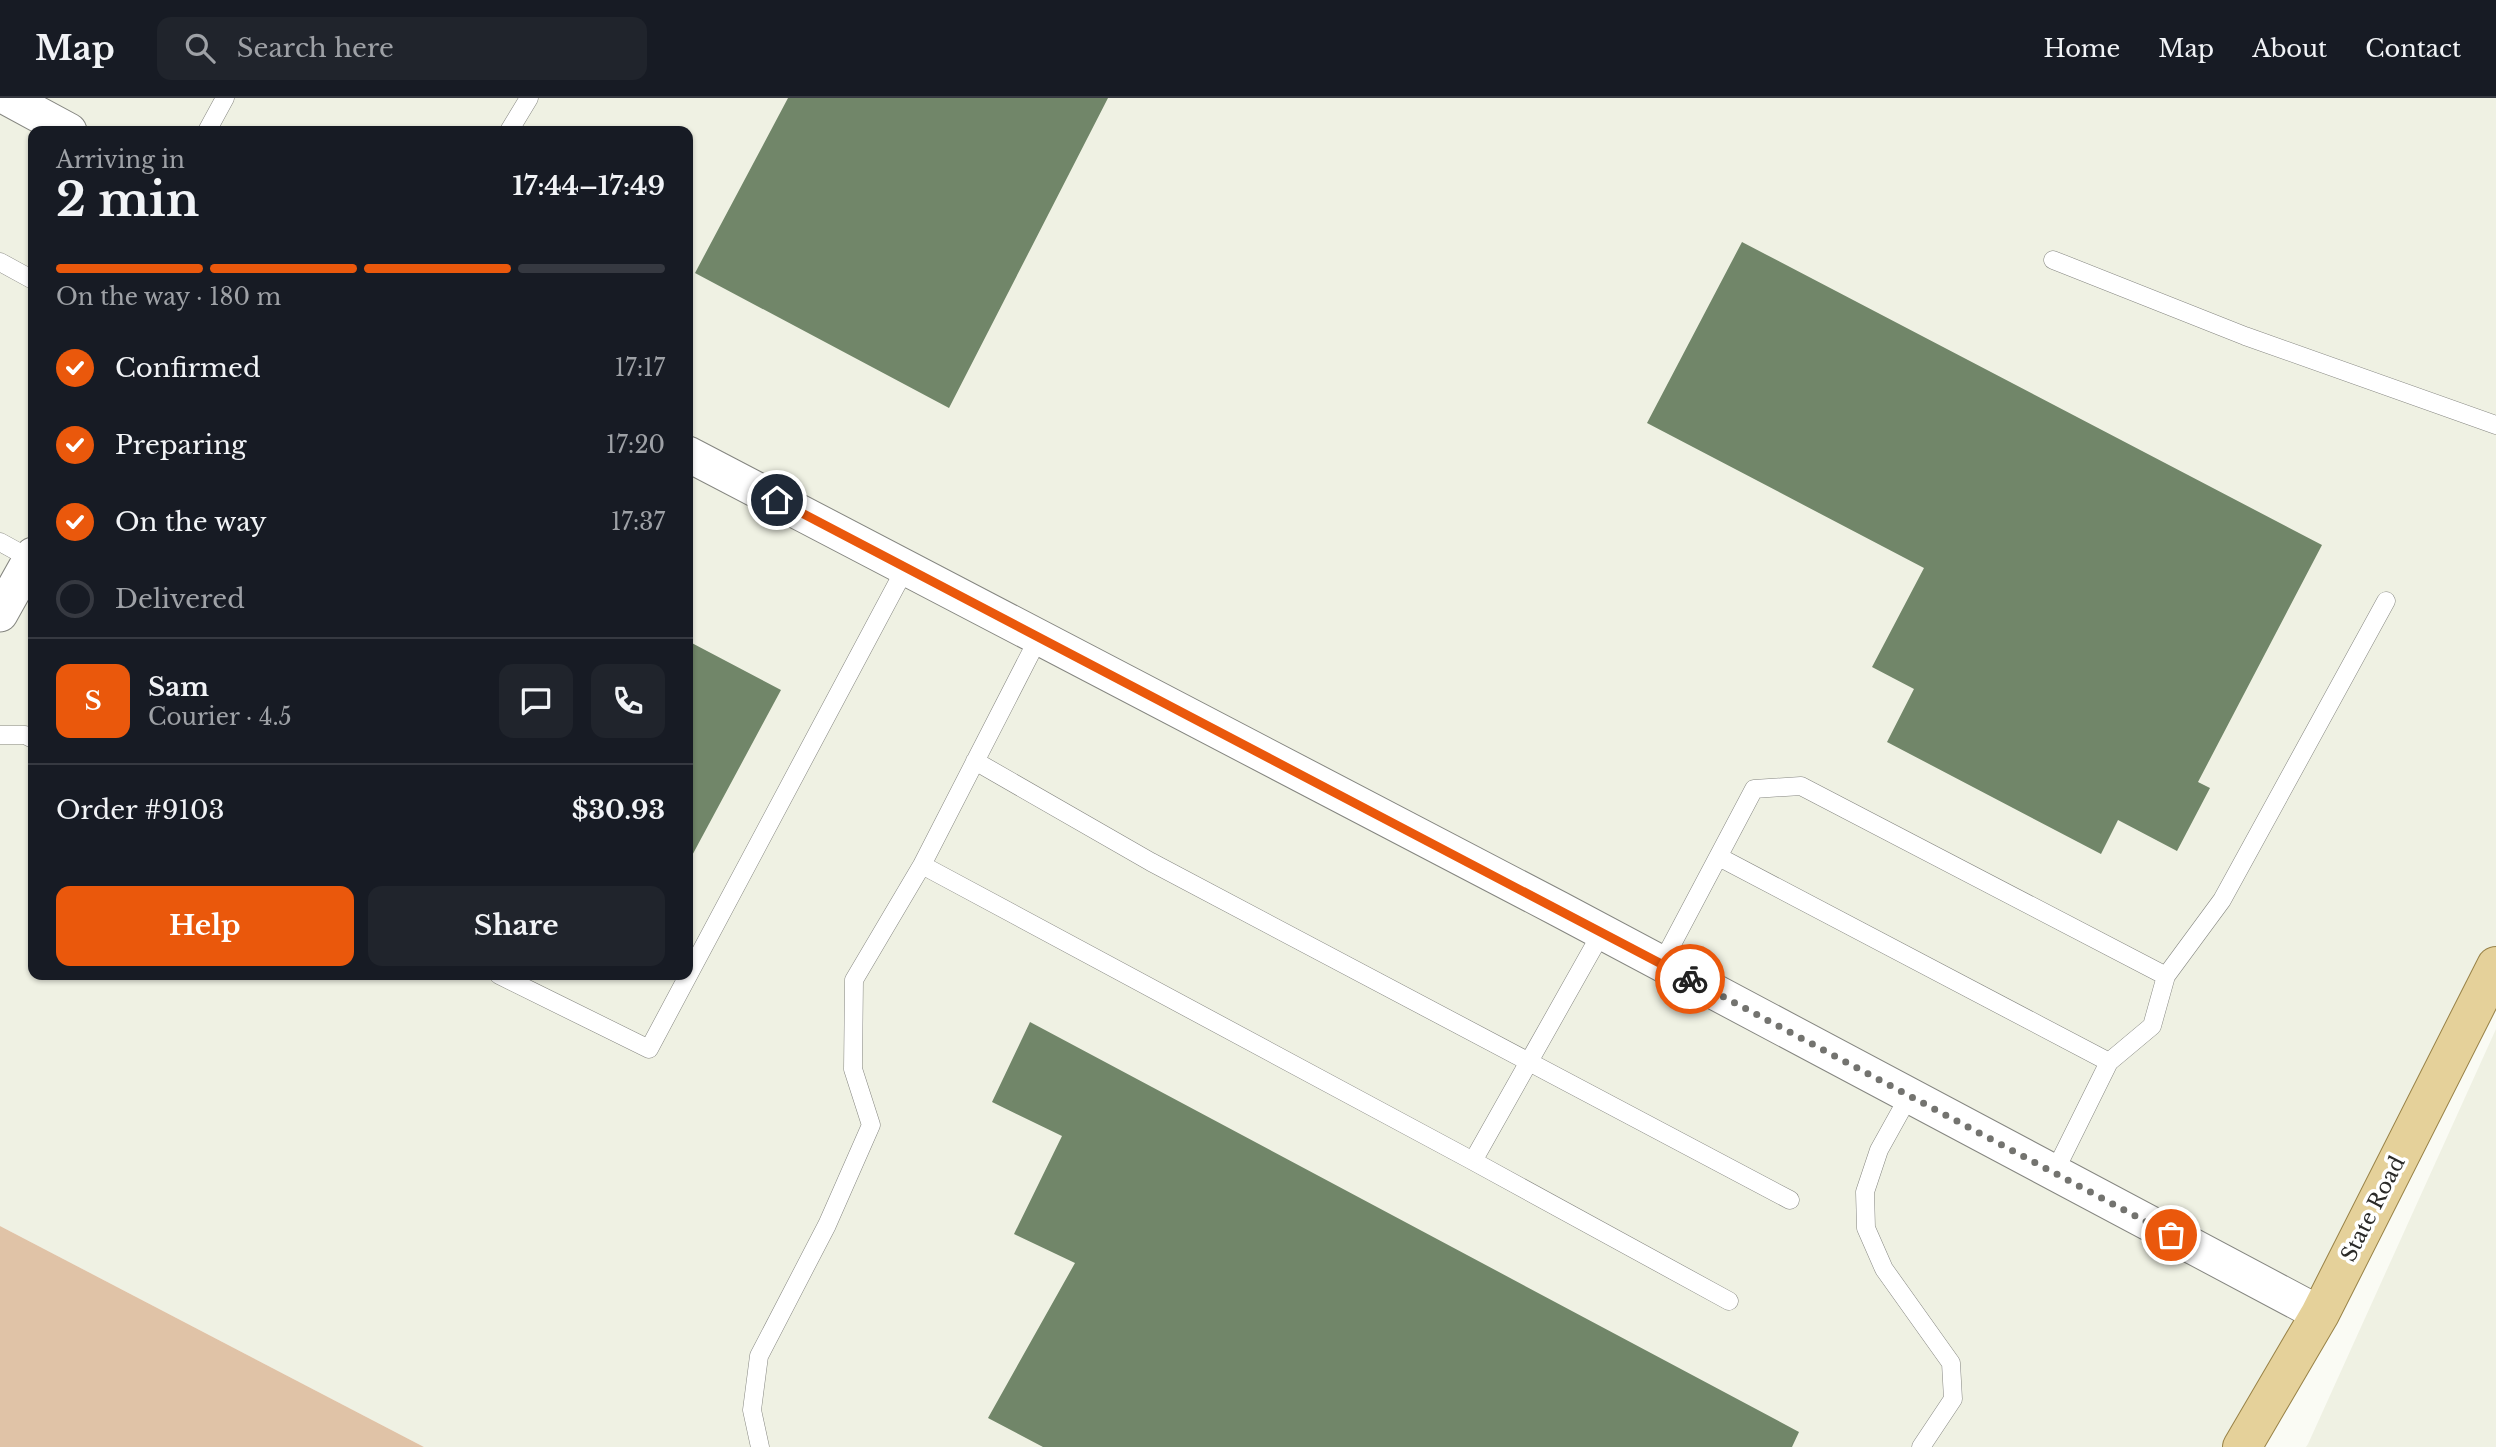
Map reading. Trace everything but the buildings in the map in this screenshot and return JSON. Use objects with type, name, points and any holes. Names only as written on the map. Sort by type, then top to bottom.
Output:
[{"type":"main road","name":"State Road","points":[[2242,1447],[2320,1314],[2496,966]]},
{"type":"street","points":[[8,98],[60,126]]},
{"type":"street","points":[[693,457],[1602,932],[2320,1314]]},
{"type":"street","points":[[0,614],[28,564]]},
{"type":"lane","points":[[210,126],[225,98]]},
{"type":"lane","points":[[512,126],[529,98]]},
{"type":"lane","points":[[2053,260],[2245,336],[2496,425]]},
{"type":"lane","points":[[0,262],[28,277]]},
{"type":"lane","points":[[0,542],[28,555]]},
{"type":"lane","points":[[693,966],[906,567]]},
{"type":"lane","points":[[2054,1173],[2109,1062],[2152,1026],[2166,976],[2222,900],[2386,601]]},
{"type":"lane","points":[[760,1447],[752,1410],[759,1356],[827,1225],[871,1125],[853,1069],[854,980],[922,865],[1039,637]]},
{"type":"lane","points":[[0,735],[28,736]]},
{"type":"lane","points":[[975,761],[1151,862],[1790,1200]]},
{"type":"lane","points":[[1662,964],[1755,789],[1801,786],[2166,976]]},
{"type":"lane","points":[[1719,857],[2109,1062]]},
{"type":"lane","points":[[922,865],[1729,1301]]},
{"type":"lane","points":[[1472,1161],[1602,932]]},
{"type":"lane","points":[[509,980],[649,1049],[686,980]]},
{"type":"lane","points":[[1909,1096],[1879,1150],[1872,1171],[1866,1192],[1866,1228],[1884,1269],[1951,1363],[1953,1399],[1921,1447]]},
{"type":"shaded area","points":[[0,98],[2496,98],[2496,966],[2260,1447],[424,1447],[0,1226]]},
{"type":"shaded area","points":[[2496,1029],[2496,1447],[2306,1447],[2308,1444]]},
{"type":"shaded area","points":[[0,1226],[424,1447],[0,1447]]},
{"type":"way so far","points":[[1690,979],[2171,1235]]},
{"type":"route","points":[[777,500],[1690,979]]}]
